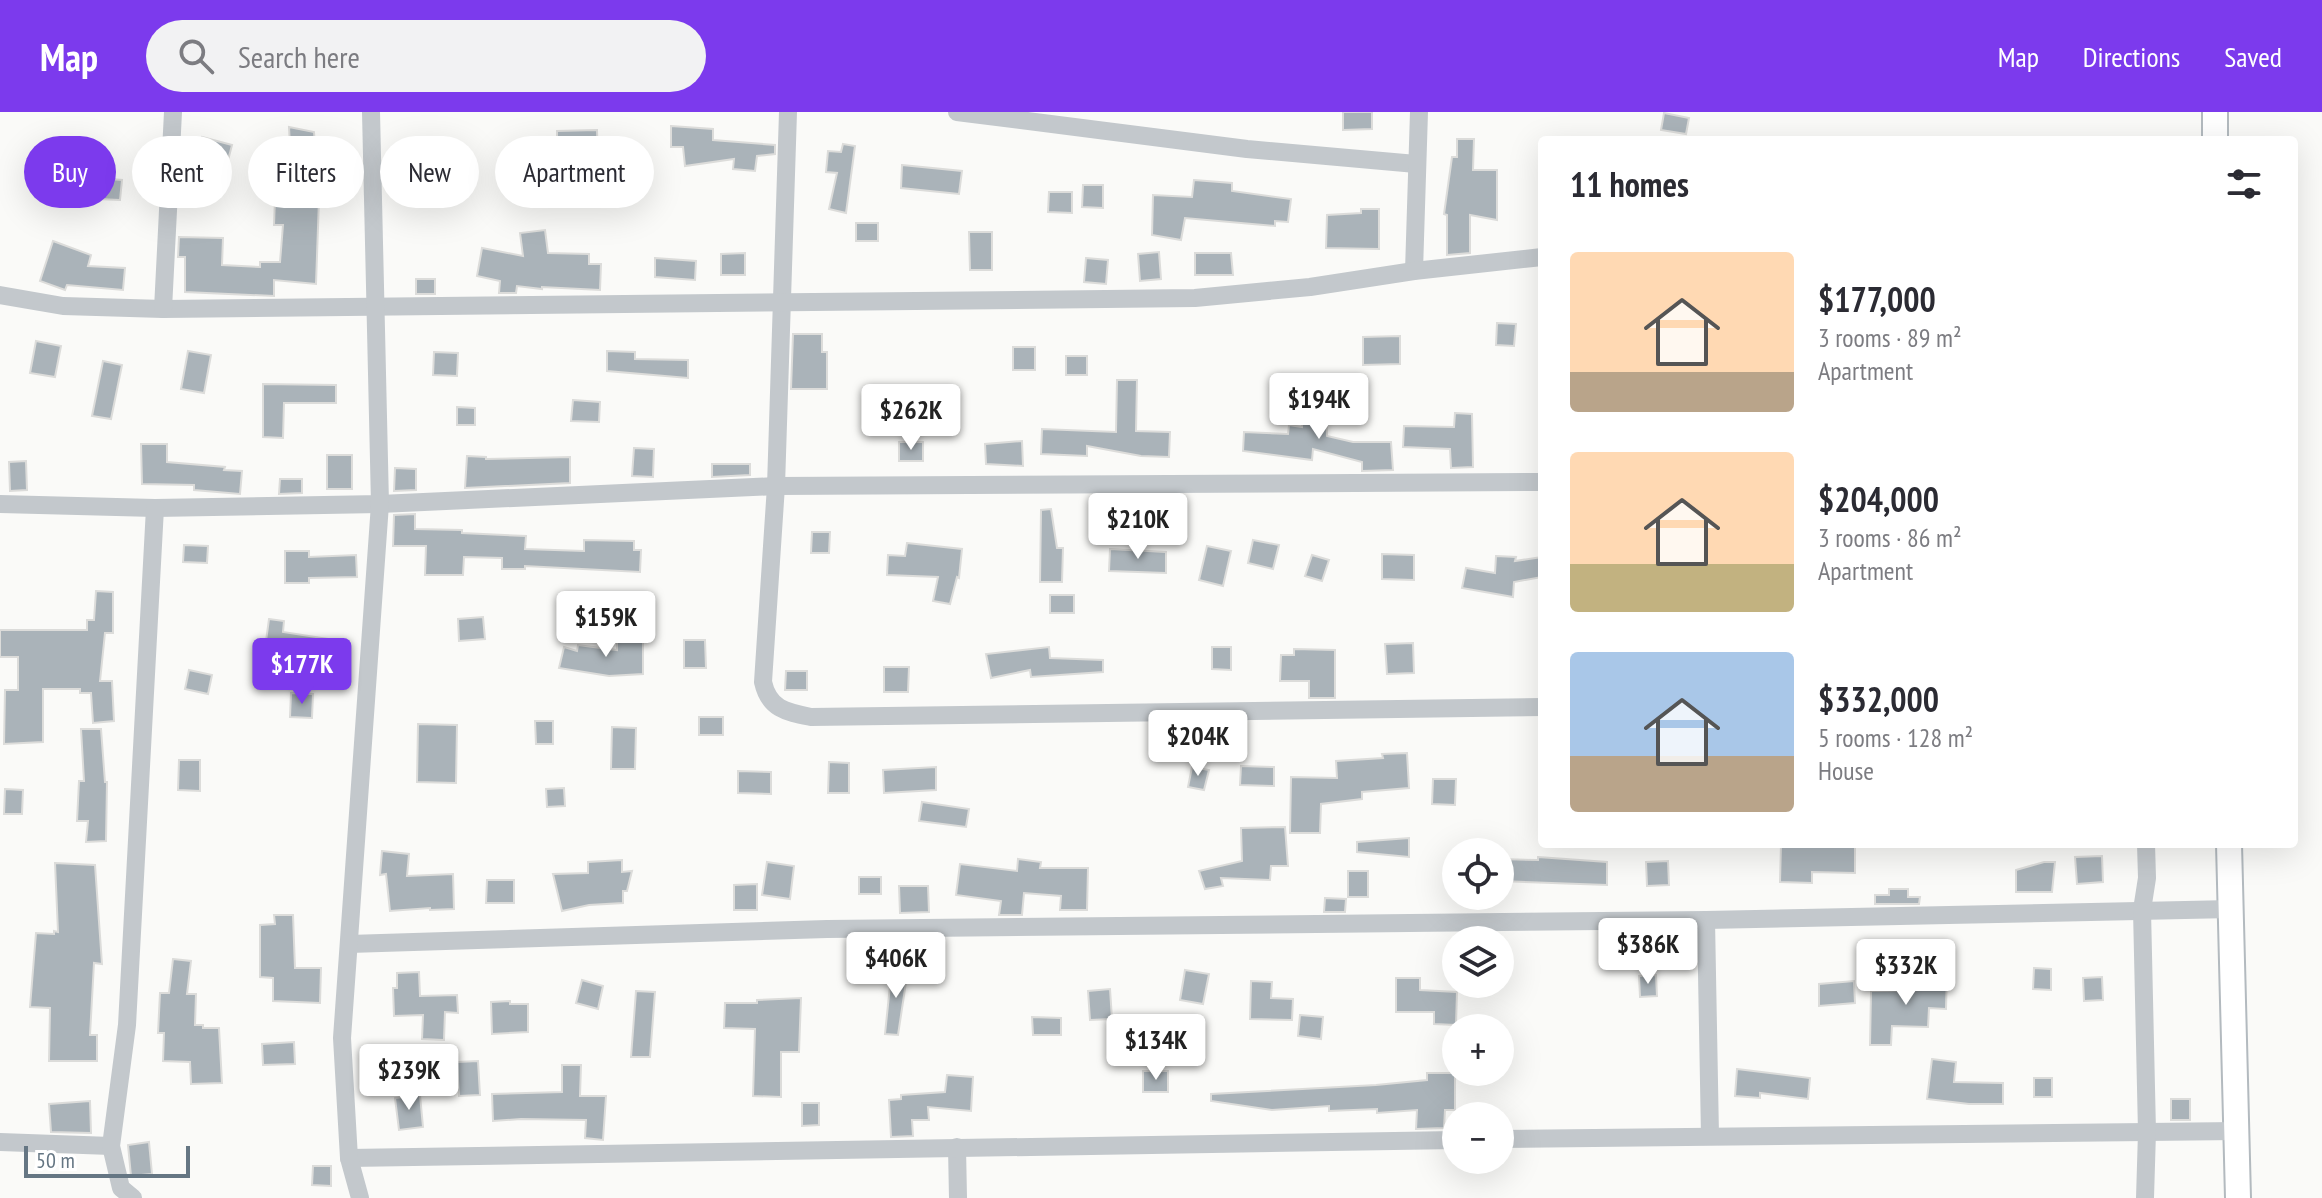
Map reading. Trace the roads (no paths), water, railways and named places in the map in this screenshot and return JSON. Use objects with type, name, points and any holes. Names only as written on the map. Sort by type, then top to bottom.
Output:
[{"type":"main road","points":[[2215,112],[2215,136]]},
{"type":"main road","points":[[2229,848],[2238,1198]]},
{"type":"street","points":[[163,309],[173,112]]},
{"type":"street","points":[[360,1198],[349,1158],[342,1038],[380,504],[371,112]]},
{"type":"street","points":[[788,112],[776,486],[763,682],[766,696],[778,708],[811,717],[1538,707]]},
{"type":"street","points":[[957,112],[1247,149],[1416,164]]},
{"type":"street","points":[[1414,271],[1419,112]]},
{"type":"street","points":[[0,295],[63,306],[163,309],[1195,298],[1310,287],[1414,271],[1538,257]]},
{"type":"street","points":[[0,504],[155,508],[380,504],[776,486],[1538,482]]},
{"type":"street","points":[[133,1198],[121,1188],[111,1146],[127,1025],[155,508]]},
{"type":"street","points":[[2145,1198],[2147,1132],[2142,910],[2147,878],[2146,848]]},
{"type":"street","points":[[349,944],[827,929],[1706,920],[2232,909]]},
{"type":"street","points":[[1706,920],[1710,1136]]},
{"type":"street","points":[[1514,1139],[2238,1131]]},
{"type":"street","points":[[349,1158],[1442,1140]]},
{"type":"street","points":[[0,1142],[111,1146]]},
{"type":"street","points":[[957,1147],[958,1198]]}]
